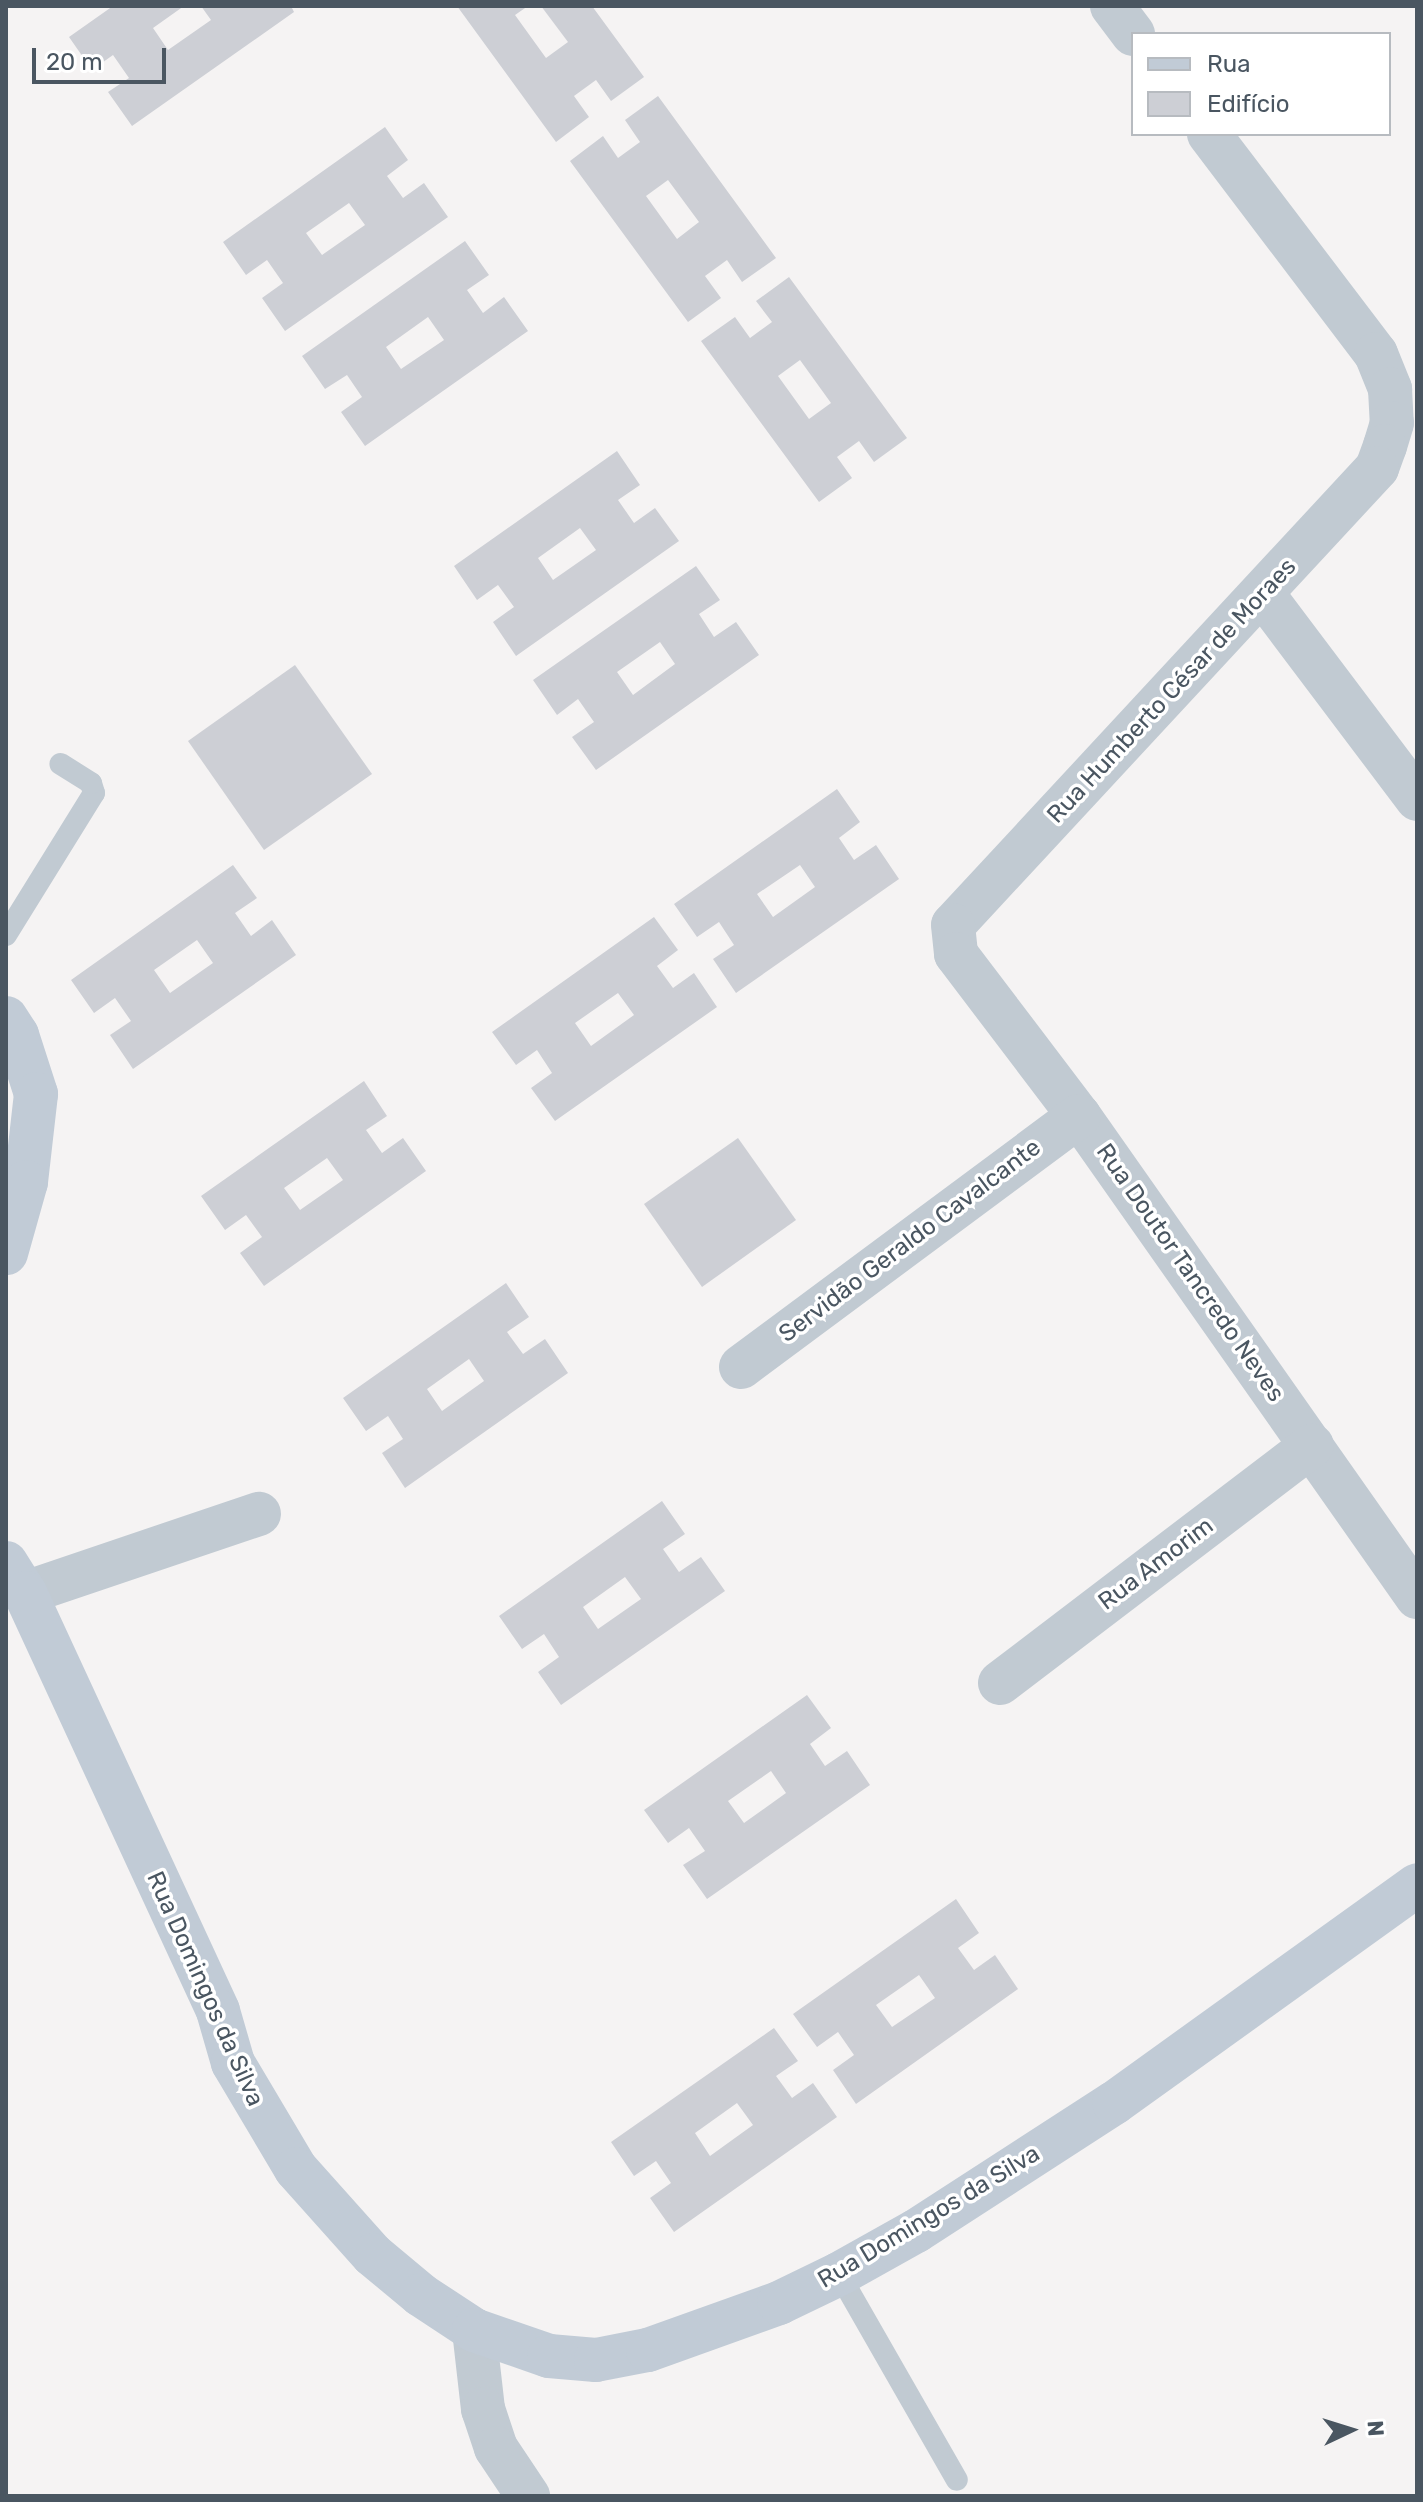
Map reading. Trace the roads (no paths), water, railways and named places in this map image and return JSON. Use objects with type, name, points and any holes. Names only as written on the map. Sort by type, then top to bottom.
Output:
[{"type":"street","points":[[1112,6],[1132,32]]},
{"type":"street","name":"Rua Humberto César de Moraes","points":[[956,954],[953,925],[1377,468],[1392,423],[1390,389],[1376,354],[1211,136]]},
{"type":"street","points":[[1262,593],[1417,799]]},
{"type":"street","name":"Rua Doutor Tancredo Neves","points":[[956,954],[1079,1116],[1417,1597]]},
{"type":"street","points":[[6,1018],[17,1035],[36,1094],[26,1182],[6,1253]]},
{"type":"street","name":"Servidão Geraldo Cavalcante","points":[[741,1367],[1079,1116]]},
{"type":"street","name":"Rua Amorim","points":[[1000,1683],[1312,1445]]},
{"type":"street","points":[[16,1578],[259,1514]]},
{"type":"street","name":"Rua Domingos da Silva","points":[[16,1578],[218,2011],[233,2063],[296,2169],[373,2255],[421,2295],[474,2330],[549,2356],[596,2360],[648,2350],[715,2328],[839,2274],[916,2231],[1102,2112],[1417,1885]]},
{"type":"street","points":[[474,2330],[483,2409],[496,2448],[528,2496]]},
{"type":"lane","points":[[6,935],[89,808],[91,783],[61,764]]},
{"type":"lane","points":[[839,2274],[957,2480]]}]
